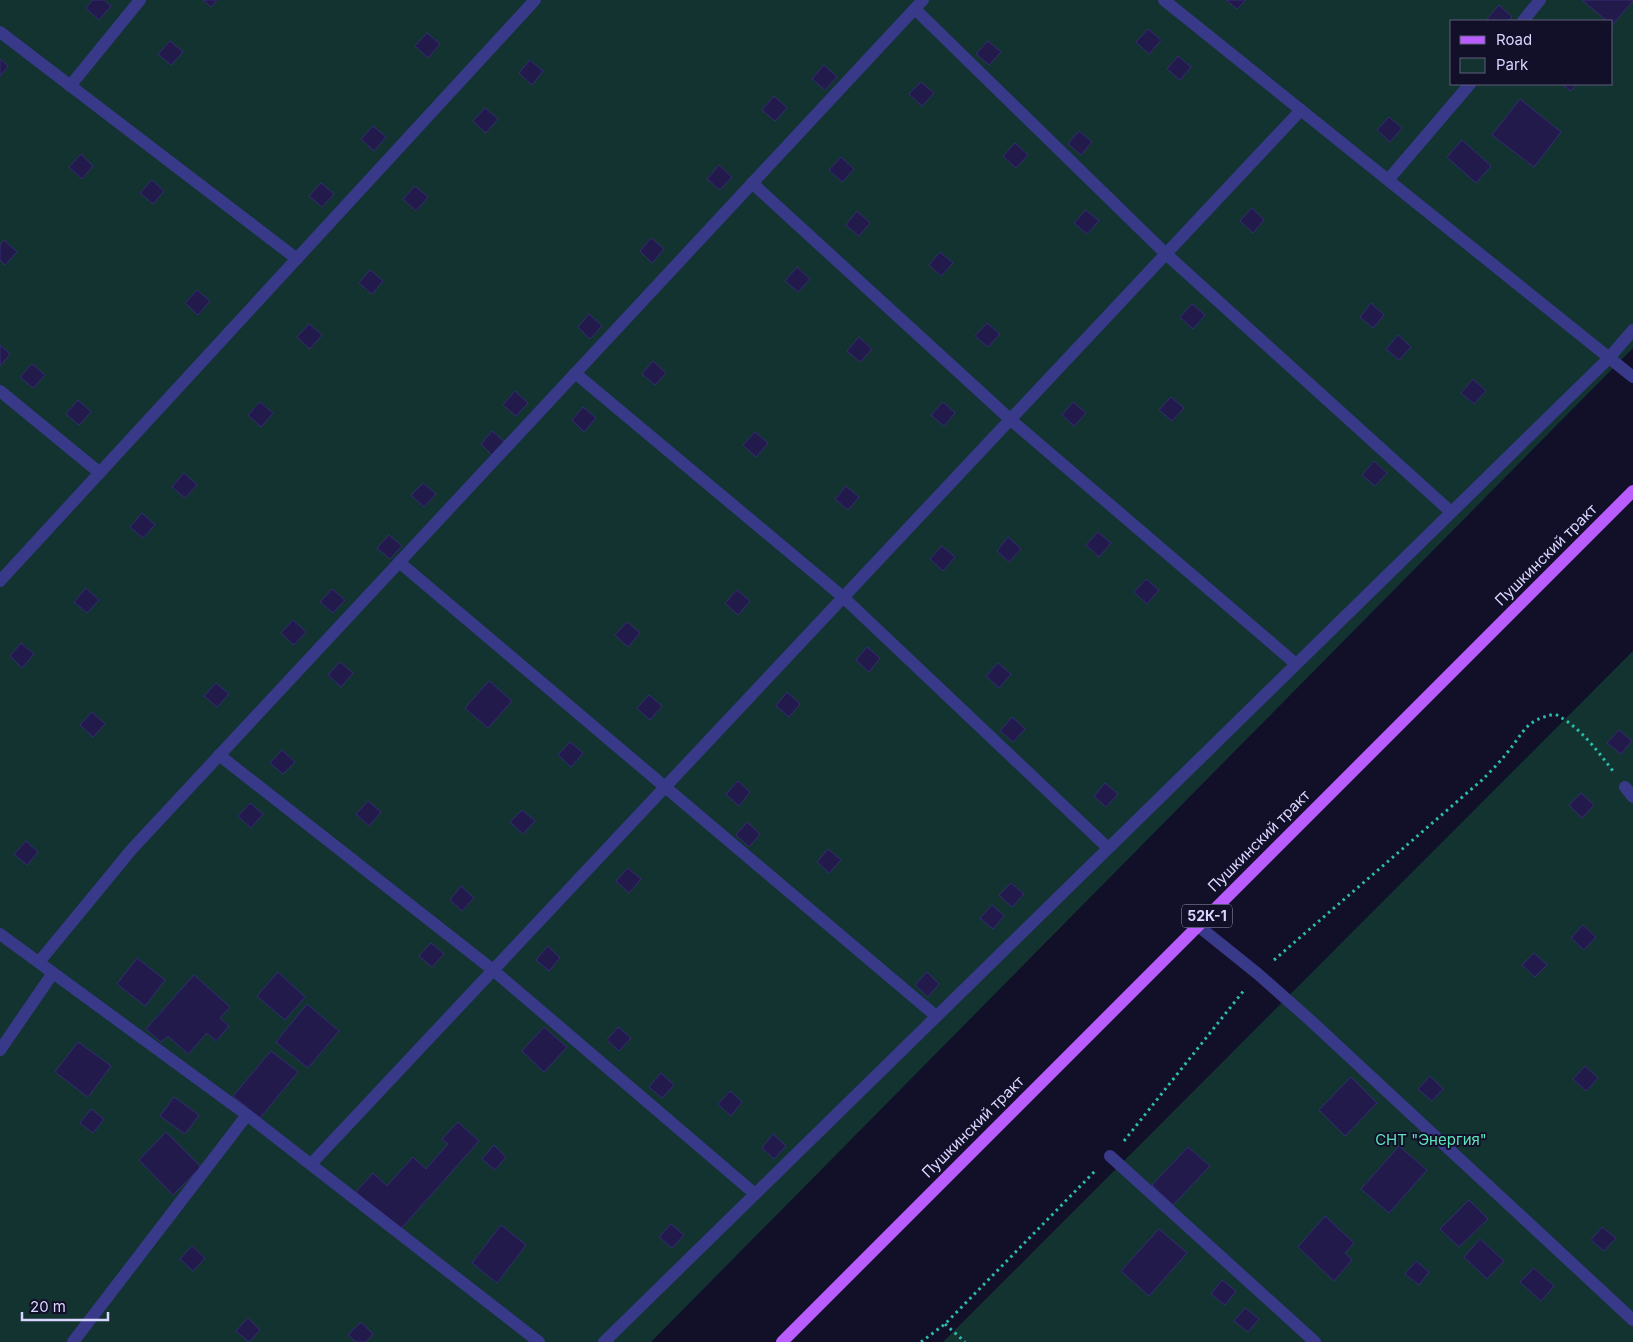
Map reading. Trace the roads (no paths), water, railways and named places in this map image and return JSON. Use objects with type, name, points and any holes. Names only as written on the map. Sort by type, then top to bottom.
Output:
[{"type":"main road","name":"Пушкинский тракт","points":[[782,1342],[1633,491]]},
{"type":"street","points":[[70,86],[140,0]]},
{"type":"street","points":[[0,581],[535,0]]},
{"type":"street","points":[[1523,20],[1540,0]]},
{"type":"street","points":[[1172,3],[1301,110],[1633,377]]},
{"type":"street","points":[[39,962],[132,849],[919,4],[1166,254],[1452,512]]},
{"type":"street","points":[[0,32],[297,259]]},
{"type":"street","points":[[1388,180],[1469,85]]},
{"type":"street","points":[[311,1164],[1301,110]]},
{"type":"street","points":[[752,183],[1010,420],[1296,664]]},
{"type":"street","points":[[604,1342],[1609,358],[1633,330]]},
{"type":"street","points":[[575,374],[843,597],[1108,848]]},
{"type":"street","points":[[0,391],[100,473]]},
{"type":"street","points":[[399,562],[936,1016]]},
{"type":"street","points":[[219,755],[493,970],[755,1194]]},
{"type":"street","points":[[1197,925],[1258,974],[1633,1320]]},
{"type":"street","points":[[0,934],[247,1115],[539,1342]]},
{"type":"street","points":[[0,1050],[53,973]]},
{"type":"street","points":[[73,1342],[247,1115]]},
{"type":"street","points":[[1110,1156],[1315,1342]]},
{"type":"park label","name":"СНТ \"Энергия\"","points":[[1431,1140]]}]
